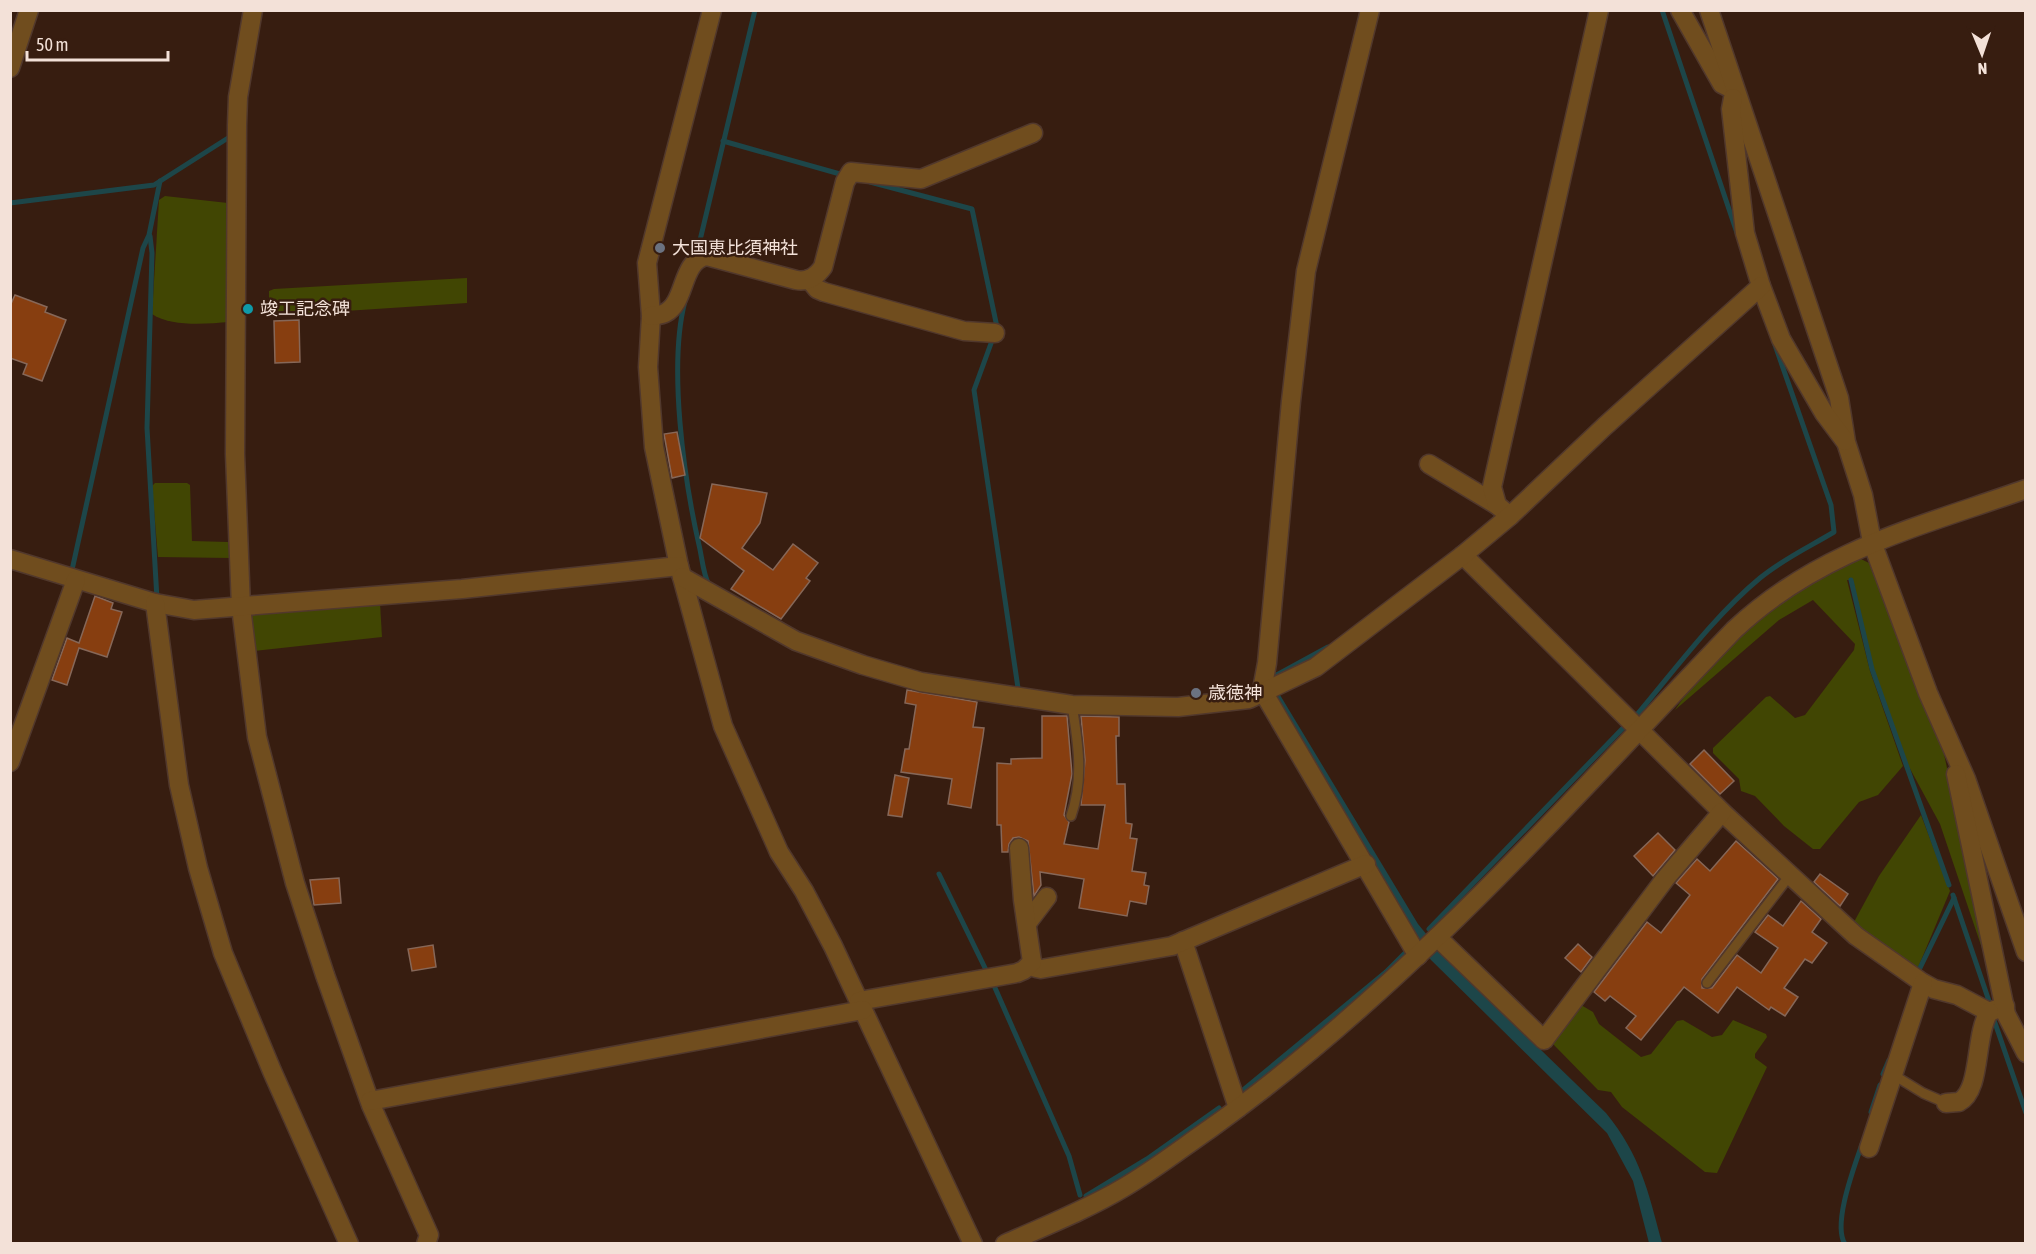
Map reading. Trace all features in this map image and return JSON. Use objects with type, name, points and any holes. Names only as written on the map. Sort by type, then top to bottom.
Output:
[{"type":"street","points":[[10,68],[29,10]]},
{"type":"street","points":[[253,10],[239,88],[237,125],[235,454],[241,607],[260,748],[295,883],[370,1101],[430,1241]]},
{"type":"street","points":[[712,10],[649,252],[651,316],[648,367],[654,447],[680,571],[723,726],[779,852],[813,907],[973,1244]]},
{"type":"street","points":[[1370,10],[1306,271],[1291,401],[1267,663],[1262,690],[1366,864],[1428,946],[1544,1040],[1665,879],[1722,812]]},
{"type":"street","points":[[1503,510],[1492,493],[1493,480],[1599,10]]},
{"type":"street","points":[[1680,10],[1722,84],[1735,90]]},
{"type":"street","points":[[1709,10],[1839,398],[1846,442],[1863,495],[1872,542],[1928,693],[1955,752],[2025,952]]},
{"type":"street","points":[[1735,90],[1731,109],[1745,233],[1761,286],[1781,339],[1824,413],[1846,442]]},
{"type":"street","points":[[651,316],[665,313],[673,305],[691,267],[701,257],[707,256],[796,280],[809,279],[823,267],[844,182],[851,172],[921,179],[1033,133]]},
{"type":"street","points":[[809,279],[817,289],[824,292],[964,331],[995,333]]},
{"type":"street","points":[[10,559],[155,603],[194,610],[680,571],[796,641],[863,665],[921,682],[1072,705],[1208,706],[1249,699],[1262,690],[1316,667],[1463,555],[1503,510],[1605,426],[1761,286]]},
{"type":"street","points":[[1429,464],[1503,510]]},
{"type":"street","points":[[1005,1244],[1089,1207],[1162,1164],[1238,1108],[1346,1021],[1428,946],[1756,609],[1803,576],[1872,542],[2025,489]]},
{"type":"street","points":[[1463,555],[1722,812],[1856,936],[1934,989],[1997,1009]]},
{"type":"street","points":[[10,762],[76,580]]},
{"type":"street","points":[[155,603],[179,785],[198,868],[223,953],[272,1071],[349,1244]]},
{"type":"street","points":[[1955,752],[1957,788],[1997,1009],[2025,1053]]},
{"type":"street","points":[[1019,848],[1023,900],[1032,962],[1036,968],[1041,969],[1164,948],[1366,864]]},
{"type":"street","points":[[1028,922],[1047,897]]},
{"type":"street","points":[[1183,941],[1238,1108]]},
{"type":"street","points":[[370,1101],[861,1006],[1017,973],[1032,962]]},
{"type":"street","points":[[1869,1148],[1891,1074],[1923,983]]},
{"type":"street","points":[[1946,1103],[1959,1102],[1969,1095],[1982,1026],[1997,1009]]},
{"type":"lane","points":[[1071,816],[1078,796],[1079,780],[1072,705]]},
{"type":"lane","points":[[1707,984],[1790,875]]},
{"type":"lane","points":[[1891,1074],[1923,1093],[1946,1103]]},
{"type":"green space","points":[[165,196],[228,203],[229,322],[179,323],[152,314],[159,200]]},
{"type":"green space","points":[[467,278],[467,303],[269,316],[269,291],[274,289]]},
{"type":"green space","points":[[155,483],[187,483],[190,485],[192,541],[228,542],[230,558],[158,557],[152,486]]},
{"type":"green space","points":[[1859,558],[1869,563],[1944,754],[1993,981],[1940,824],[1908,765],[1873,669],[1853,580],[1847,580],[1870,671],[1903,766],[1878,795],[1859,802],[1820,849],[1813,849],[1784,826],[1755,796],[1741,791],[1739,779],[1713,753],[1713,748],[1766,697],[1770,696],[1795,718],[1805,715],[1854,650],[1855,644],[1813,600],[1779,620],[1675,710],[1717,659],[1770,610],[1805,586]]},
{"type":"green space","points":[[380,603],[382,637],[253,651],[249,613]]},
{"type":"green space","points":[[1921,815],[1950,891],[1917,970],[1880,948],[1854,922],[1879,876]]},
{"type":"green space","points":[[1581,1005],[1593,1012],[1599,1024],[1641,1057],[1651,1054],[1677,1021],[1683,1020],[1712,1037],[1722,1035],[1733,1020],[1766,1034],[1767,1037],[1755,1054],[1755,1058],[1767,1067],[1717,1173],[1705,1172],[1622,1107],[1611,1092],[1598,1090],[1554,1045],[1552,1041]]},
{"type":"water","points":[[1280,695],[1418,924],[1445,957],[1606,1113],[1618,1129],[1628,1144],[1642,1175],[1662,1243],[1649,1243],[1633,1181],[1607,1133],[1431,960],[1418,943],[1274,698]]},
{"type":"building","points":[[15,295],[47,307],[45,312],[66,320],[42,381],[23,374],[27,364],[10,358],[10,306]]},
{"type":"building","points":[[299,320],[300,362],[275,363],[274,321]]},
{"type":"building","points":[[677,432],[685,475],[672,478],[664,434]]},
{"type":"building","points":[[712,484],[767,493],[760,523],[742,548],[773,570],[793,544],[818,563],[806,578],[810,581],[781,619],[731,589],[744,571],[700,538]]},
{"type":"building","points":[[95,596],[113,603],[111,609],[122,612],[107,657],[79,648],[67,685],[52,680],[67,638],[79,643]]},
{"type":"building","points":[[907,690],[977,702],[973,727],[984,728],[971,808],[948,804],[952,779],[901,772],[905,749],[909,749],[916,705],[905,703]]},
{"type":"building","points":[[1042,716],[1067,716],[1072,774],[1064,815],[1069,822],[1064,844],[1098,849],[1105,805],[1081,805],[1085,760],[1081,716],[1119,717],[1119,736],[1116,736],[1117,784],[1125,784],[1126,823],[1132,824],[1130,838],[1137,839],[1132,871],[1146,873],[1144,885],[1149,886],[1146,904],[1130,901],[1127,916],[1079,908],[1084,879],[1040,872],[1041,885],[1034,896],[1028,841],[1019,837],[1013,838],[1008,852],[1002,852],[1001,825],[997,825],[997,763],[1011,764],[1011,759],[1042,758]]},
{"type":"building","points":[[1704,750],[1734,781],[1720,794],[1690,764]]},
{"type":"building","points":[[895,775],[909,778],[902,817],[888,815]]},
{"type":"building","points":[[1658,833],[1675,850],[1653,876],[1634,856]]},
{"type":"building","points":[[1736,841],[1778,879],[1702,979],[1702,988],[1712,988],[1737,955],[1761,973],[1778,948],[1755,932],[1768,915],[1783,926],[1801,901],[1821,919],[1812,932],[1827,943],[1812,963],[1805,959],[1784,988],[1798,997],[1785,1016],[1771,1007],[1769,1010],[1737,987],[1718,1013],[1684,987],[1641,1040],[1626,1028],[1636,1016],[1610,996],[1605,1001],[1594,992],[1647,922],[1661,933],[1690,895],[1676,883],[1697,859],[1710,871]]},
{"type":"building","points":[[1820,874],[1848,894],[1840,906],[1814,882]]},
{"type":"building","points":[[339,878],[341,903],[314,905],[310,880]]},
{"type":"building","points":[[1578,944],[1592,957],[1581,972],[1565,958]]},
{"type":"building","points":[[433,945],[436,967],[412,971],[408,949]]},
{"type":"waterway","points":[[696,257],[755,10]]},
{"type":"waterway","points":[[1662,10],[1737,233]]},
{"type":"waterway","points":[[10,203],[154,185],[228,138]]},
{"type":"waterway","points":[[723,141],[840,174]]},
{"type":"waterway","points":[[72,570],[160,181]]},
{"type":"waterway","points":[[870,182],[972,209],[997,327],[974,390],[1018,688]]},
{"type":"waterway","points":[[150,236],[152,253],[147,428],[157,599]]},
{"type":"waterway","points":[[685,301],[678,357],[680,423],[693,518],[709,585]]},
{"type":"waterway","points":[[1635,717],[1695,644],[1743,593],[1778,565],[1834,532],[1831,505],[1775,345]]},
{"type":"waterway","points":[[1851,580],[1872,669],[1949,885]]},
{"type":"waterway","points":[[1273,677],[1328,647]]},
{"type":"waterway","points":[[1429,929],[1624,727]]},
{"type":"waterway","points":[[939,874],[987,972]]},
{"type":"waterway","points":[[1953,895],[1990,1004]]},
{"type":"waterway","points":[[1918,972],[1954,898]]},
{"type":"waterway","points":[[1242,1091],[1386,972],[1409,949]]},
{"type":"waterway","points":[[992,981],[1069,1156],[1080,1195]]},
{"type":"waterway","points":[[1994,1020],[2026,1113]]},
{"type":"waterway","points":[[1883,1074],[1889,1060]]},
{"type":"waterway","points":[[1871,1112],[1880,1085]]},
{"type":"waterway","points":[[1086,1196],[1147,1159],[1219,1108]]},
{"type":"waterway","points":[[1845,1244],[1841,1223],[1843,1209],[1862,1144]]},
{"type":"place","name":"大国恵比須神社","points":[[660,248]]},
{"type":"place","name":"竣工記念碑","points":[[248,309]]},
{"type":"place","name":"歳徳神","points":[[1196,693]]}]
